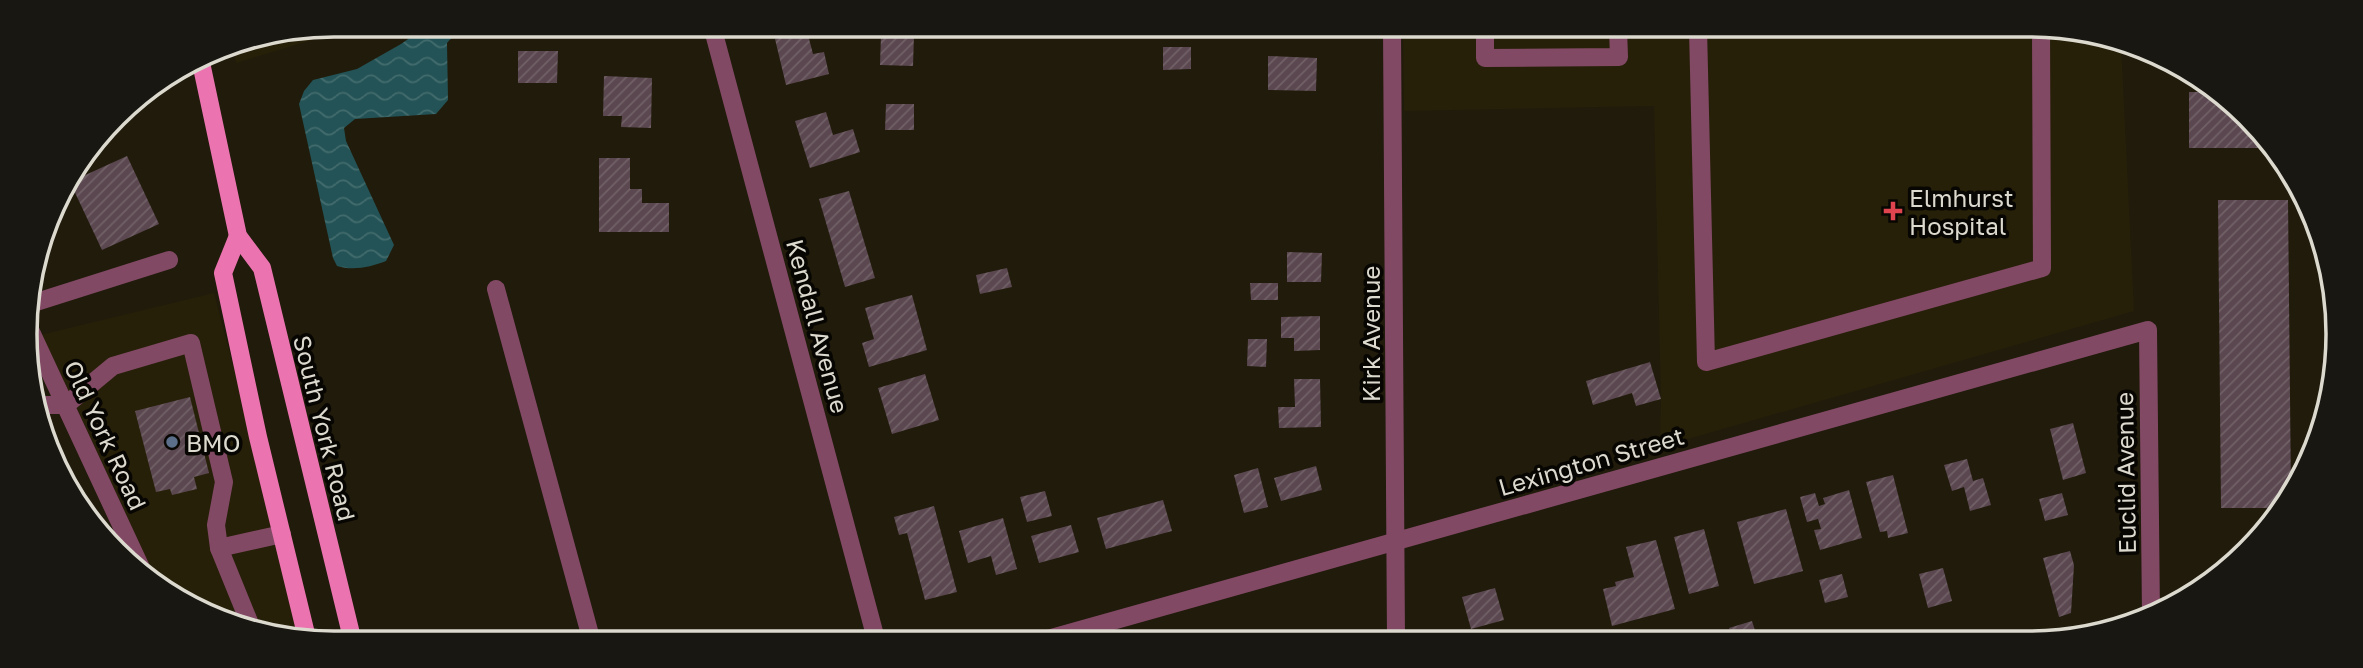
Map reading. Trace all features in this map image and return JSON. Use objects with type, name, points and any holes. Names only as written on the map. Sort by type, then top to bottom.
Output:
[{"type":"main road","name":"South York Road","points":[[202,68],[238,236],[262,268],[350,631]]},
{"type":"main road","points":[[238,236],[223,272],[258,436],[305,630]]},
{"type":"street","name":"Kendall Avenue","points":[[715,37],[874,631]]},
{"type":"street","name":"Kirk Avenue","points":[[1392,37],[1396,631]]},
{"type":"street","points":[[1485,37],[1485,58],[1619,57],[1618,37]]},
{"type":"street","points":[[1698,37],[1706,362],[2042,268],[2040,37]]},
{"type":"street","points":[[38,301],[169,260]]},
{"type":"street","points":[[496,289],[589,631]]},
{"type":"street","name":"Lexington Street","points":[[1076,631],[2148,330]]},
{"type":"street","name":"Euclid Avenue","points":[[2148,330],[2151,605]]},
{"type":"street","points":[[45,405],[65,405],[113,366],[191,343],[224,482],[215,525],[219,548],[248,618]]},
{"type":"street","name":"Old York Road","points":[[37,345],[134,554]]},
{"type":"street","points":[[219,548],[282,534]]},
{"type":"shaded area","points":[[322,37],[236,63],[235,54],[257,47],[295,39]]},
{"type":"shaded area","name":"Elmhurst Hospital","points":[[1403,37],[2048,37],[2106,47],[2121,52],[2134,311],[1660,447],[1654,106],[1404,111]]},
{"type":"shaded area","points":[[214,293],[302,630],[257,621],[203,601],[153,570],[116,535],[39,369],[37,336]]},
{"type":"water","points":[[411,37],[455,37],[447,43],[448,100],[436,114],[355,119],[344,128],[346,141],[394,245],[386,261],[368,267],[337,266],[299,104],[304,91],[313,80],[357,69]]},
{"type":"building","points":[[809,37],[813,54],[824,52],[829,74],[786,85],[775,39]]},
{"type":"building","points":[[881,37],[914,37],[913,66],[880,65]]},
{"type":"building","points":[[1163,47],[1191,47],[1191,69],[1163,70]]},
{"type":"building","points":[[518,51],[558,51],[557,83],[518,83]]},
{"type":"building","points":[[1268,56],[1317,58],[1316,91],[1268,90]]},
{"type":"building","points":[[604,76],[652,78],[651,128],[621,127],[622,116],[603,116]]},
{"type":"building","points":[[2189,92],[2201,92],[2239,124],[2261,148],[2189,148]]},
{"type":"building","points":[[886,104],[914,104],[914,130],[885,130]]},
{"type":"building","points":[[826,112],[833,135],[853,129],[860,152],[810,168],[795,121]]},
{"type":"building","points":[[127,156],[159,224],[102,250],[74,190],[82,176]]},
{"type":"building","points":[[599,158],[630,158],[630,189],[642,189],[642,203],[669,203],[669,232],[599,232]]},
{"type":"building","points":[[849,191],[875,278],[845,287],[819,199]]},
{"type":"building","points":[[2218,200],[2288,200],[2291,474],[2270,508],[2221,508]]},
{"type":"building","points":[[1287,252],[1322,253],[1321,282],[1287,282]]},
{"type":"building","points":[[1007,268],[1012,287],[980,294],[976,275]]},
{"type":"building","points":[[1250,283],[1278,283],[1278,300],[1251,300]]},
{"type":"building","points":[[912,295],[927,350],[869,367],[862,343],[874,339],[865,308]]},
{"type":"building","points":[[1320,316],[1320,350],[1294,351],[1294,338],[1281,338],[1281,317]]},
{"type":"building","points":[[1248,339],[1267,339],[1266,367],[1247,366]]},
{"type":"building","points":[[1650,362],[1661,399],[1636,406],[1632,393],[1593,405],[1586,381]]},
{"type":"building","points":[[925,374],[939,420],[892,434],[878,388]]},
{"type":"building","points":[[1294,379],[1320,379],[1321,427],[1279,428],[1278,407],[1295,407]]},
{"type":"building","name":"BMO","points":[[190,397],[209,473],[194,477],[197,489],[172,495],[170,489],[156,492],[135,411]]},
{"type":"building","points":[[2073,423],[2086,473],[2063,480],[2050,429]]},
{"type":"building","points":[[1967,459],[1973,481],[1983,478],[1991,505],[1970,511],[1964,487],[1952,491],[1944,465]]},
{"type":"building","points":[[1316,466],[1322,490],[1281,501],[1274,478]]},
{"type":"building","points":[[1258,468],[1268,507],[1244,513],[1234,475]]},
{"type":"building","points":[[1893,475],[1908,533],[1888,538],[1887,531],[1880,532],[1866,482]]},
{"type":"building","points":[[1849,490],[1862,538],[1820,550],[1814,530],[1821,529],[1818,519],[1807,522],[1800,497],[1815,493],[1819,506],[1825,504],[1823,498]]},
{"type":"building","points":[[1045,491],[1052,516],[1027,522],[1020,497]]},
{"type":"building","points":[[2062,493],[2068,515],[2045,521],[2039,499]]},
{"type":"building","points":[[1163,500],[1172,531],[1106,549],[1097,518]]},
{"type":"building","points":[[934,506],[957,592],[925,600],[907,533],[899,535],[894,517]]},
{"type":"building","points":[[1786,509],[1803,571],[1754,584],[1737,522]]},
{"type":"building","points":[[1003,518],[1017,569],[996,575],[991,556],[968,563],[959,531]]},
{"type":"building","points":[[1071,525],[1079,552],[1039,563],[1031,536]]},
{"type":"building","points":[[1704,529],[1719,586],[1689,594],[1674,537]]},
{"type":"building","points":[[1656,540],[1675,609],[1612,626],[1603,589],[1616,586],[1615,582],[1634,577],[1626,547]]},
{"type":"building","points":[[2070,551],[2074,565],[2071,613],[2059,617],[2043,558]]},
{"type":"building","points":[[1943,568],[1952,601],[1928,608],[1919,574]]},
{"type":"building","points":[[1842,574],[1848,597],[1825,603],[1819,580]]},
{"type":"building","points":[[1495,588],[1504,620],[1471,629],[1462,597]]},
{"type":"building","points":[[1752,621],[1755,631],[1730,631],[1729,628]]},
{"type":"place","name":"Elmhurst Hospital","points":[[1893,211]]},
{"type":"place","name":"BMO","points":[[172,442]]}]
